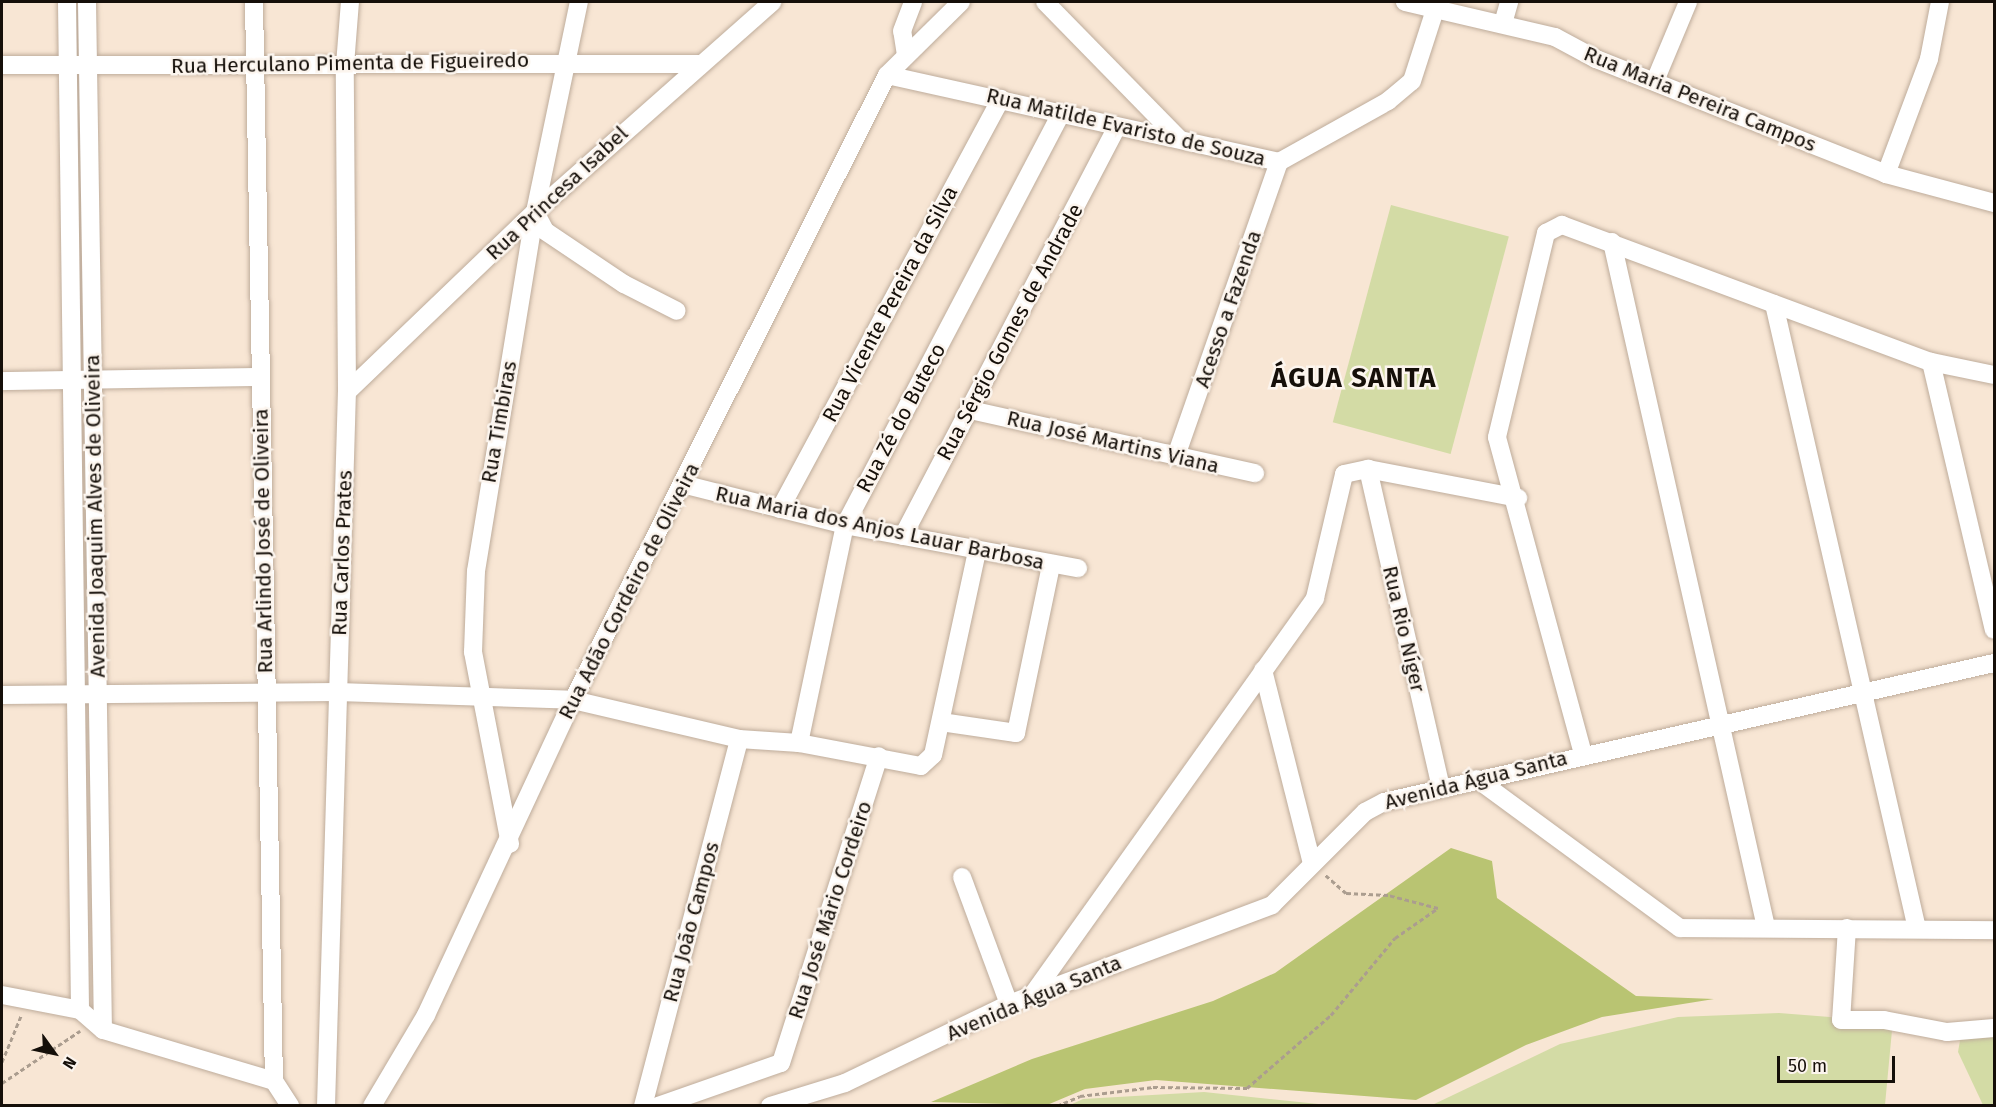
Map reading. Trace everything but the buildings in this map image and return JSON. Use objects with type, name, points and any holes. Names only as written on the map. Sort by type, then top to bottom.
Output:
[{"type":"street","name":"Avenida Joaquim Alves de Oliveira","points":[[67,2],[76,694],[92,1021]]},
{"type":"street","name":"Avenida Joaquim Alves de Oliveira","points":[[87,2],[98,694],[92,1021]]},
{"type":"street","name":"Rua Arlindo José de Oliveira","points":[[254,2],[274,1082]]},
{"type":"street","name":"Rua Carlos Prates","points":[[326,1106],[347,392],[345,65],[350,2]]},
{"type":"street","name":"Rua Timbiras","points":[[510,844],[480,698],[473,652],[476,571],[534,212],[579,2]]},
{"type":"street","name":"Rua Princesa Isabel","points":[[347,392],[534,212],[699,64],[772,2]]},
{"type":"street","points":[[906,56],[902,31],[913,2]]},
{"type":"street","name":"Rua Adão Cordeiro de Oliveira","points":[[372,1106],[426,1015],[510,844],[573,700],[887,75],[961,2]]},
{"type":"street","points":[[1045,2],[1179,139]]},
{"type":"street","name":"Rua Maria Pereira Campos","points":[[1405,2],[1436,10],[1504,20],[1886,174],[1995,203]]},
{"type":"street","points":[[1504,20],[1509,2]]},
{"type":"street","points":[[1655,81],[1688,2]]},
{"type":"street","points":[[1886,174],[1929,59],[1940,2]]},
{"type":"street","name":"Rua Matilde Evaristo de Souza","points":[[887,75],[1279,162],[1388,101],[1412,81],[1436,10]]},
{"type":"street","name":"Rua Herculano Pimenta de Figueiredo","points":[[2,65],[345,65],[568,61],[699,64]]},
{"type":"street","name":"Rua Vicente Pereira da Silva","points":[[780,509],[1001,99]]},
{"type":"street","name":"Rua Zé do Buteco","points":[[799,743],[845,525],[1061,114]]},
{"type":"street","name":"Rua Sérgio Gomes de Andrade","points":[[903,536],[1117,127]]},
{"type":"street","name":"Acesso a Fazenda","points":[[1176,456],[1279,162]]},
{"type":"street","points":[[534,212],[545,231],[624,284],[677,311]]},
{"type":"street","points":[[1582,754],[1498,427],[1546,233],[1562,225],[1931,362],[1995,375]]},
{"type":"street","points":[[1612,242],[1766,927]]},
{"type":"street","points":[[1774,304],[1917,929]]},
{"type":"street","points":[[1931,362],[1995,630]]},
{"type":"street","points":[[2,381],[261,377]]},
{"type":"street","name":"Rua José Martins Viana","points":[[970,410],[1255,473]]},
{"type":"street","points":[[1033,994],[1315,598],[1338,482],[1344,474],[1368,469],[1518,498]]},
{"type":"street","name":"Rua Rio Níger","points":[[1368,469],[1441,789]]},
{"type":"street","name":"Rua Maria dos Anjos Lauar Barbosa","points":[[682,484],[845,525],[1051,566],[1078,568]]},
{"type":"street","points":[[2,695],[338,692],[573,700],[739,739],[799,743],[879,756],[913,767],[933,755],[976,551]]},
{"type":"street","points":[[941,722],[1016,733],[1051,566]]},
{"type":"street","name":"Avenida Água Santa","points":[[770,1106],[845,1083],[1009,1004],[1272,905],[1312,863],[1373,806],[1582,754],[1995,663]]},
{"type":"street","points":[[1263,670],[1312,863]]},
{"type":"street","name":"Rua João Campos","points":[[643,1106],[739,739]]},
{"type":"street","name":"Rua José Mário Cordeiro","points":[[658,1106],[781,1063],[879,756]]},
{"type":"street","points":[[1477,779],[1668,922],[1693,931],[1766,927],[1995,930]]},
{"type":"street","points":[[962,877],[1009,1004]]},
{"type":"street","points":[[1847,928],[1841,1020],[1884,1020],[1947,1032],[1995,1028]]},
{"type":"street","points":[[8,996],[92,1021],[274,1082],[290,1106]]},
{"type":"path","points":[[1057,1106],[1080,1095],[1153,1087],[1247,1088],[1323,1023],[1395,938],[1438,908],[1388,895],[1346,893],[1312,863]]},
{"type":"path","points":[[2,1062],[22,1019],[8,996]]},
{"type":"path","points":[[2,1083],[92,1021]]},
{"type":"green space","points":[[1391,205],[1509,237],[1451,454],[1333,422]]},
{"type":"green space","points":[[1451,848],[1492,861],[1497,898],[1636,996],[1714,999],[1602,1017],[1526,1045],[1416,1100],[1156,1080],[1085,1089],[1047,1105],[931,1102],[1032,1059],[1213,1001],[1275,973]]},
{"type":"green space","points":[[1779,1013],[1868,1020],[1892,1030],[1885,1105],[1430,1106],[1560,1044],[1678,1017]]},
{"type":"green space","points":[[1994,1026],[1994,1105],[1983,1105],[1958,1052],[1962,1029]]},
{"type":"green space","points":[[1204,1092],[1328,1105],[1070,1105],[1083,1099]]},
{"type":"district","name":"ÁGUA SANTA","points":[[1354,379]]}]
